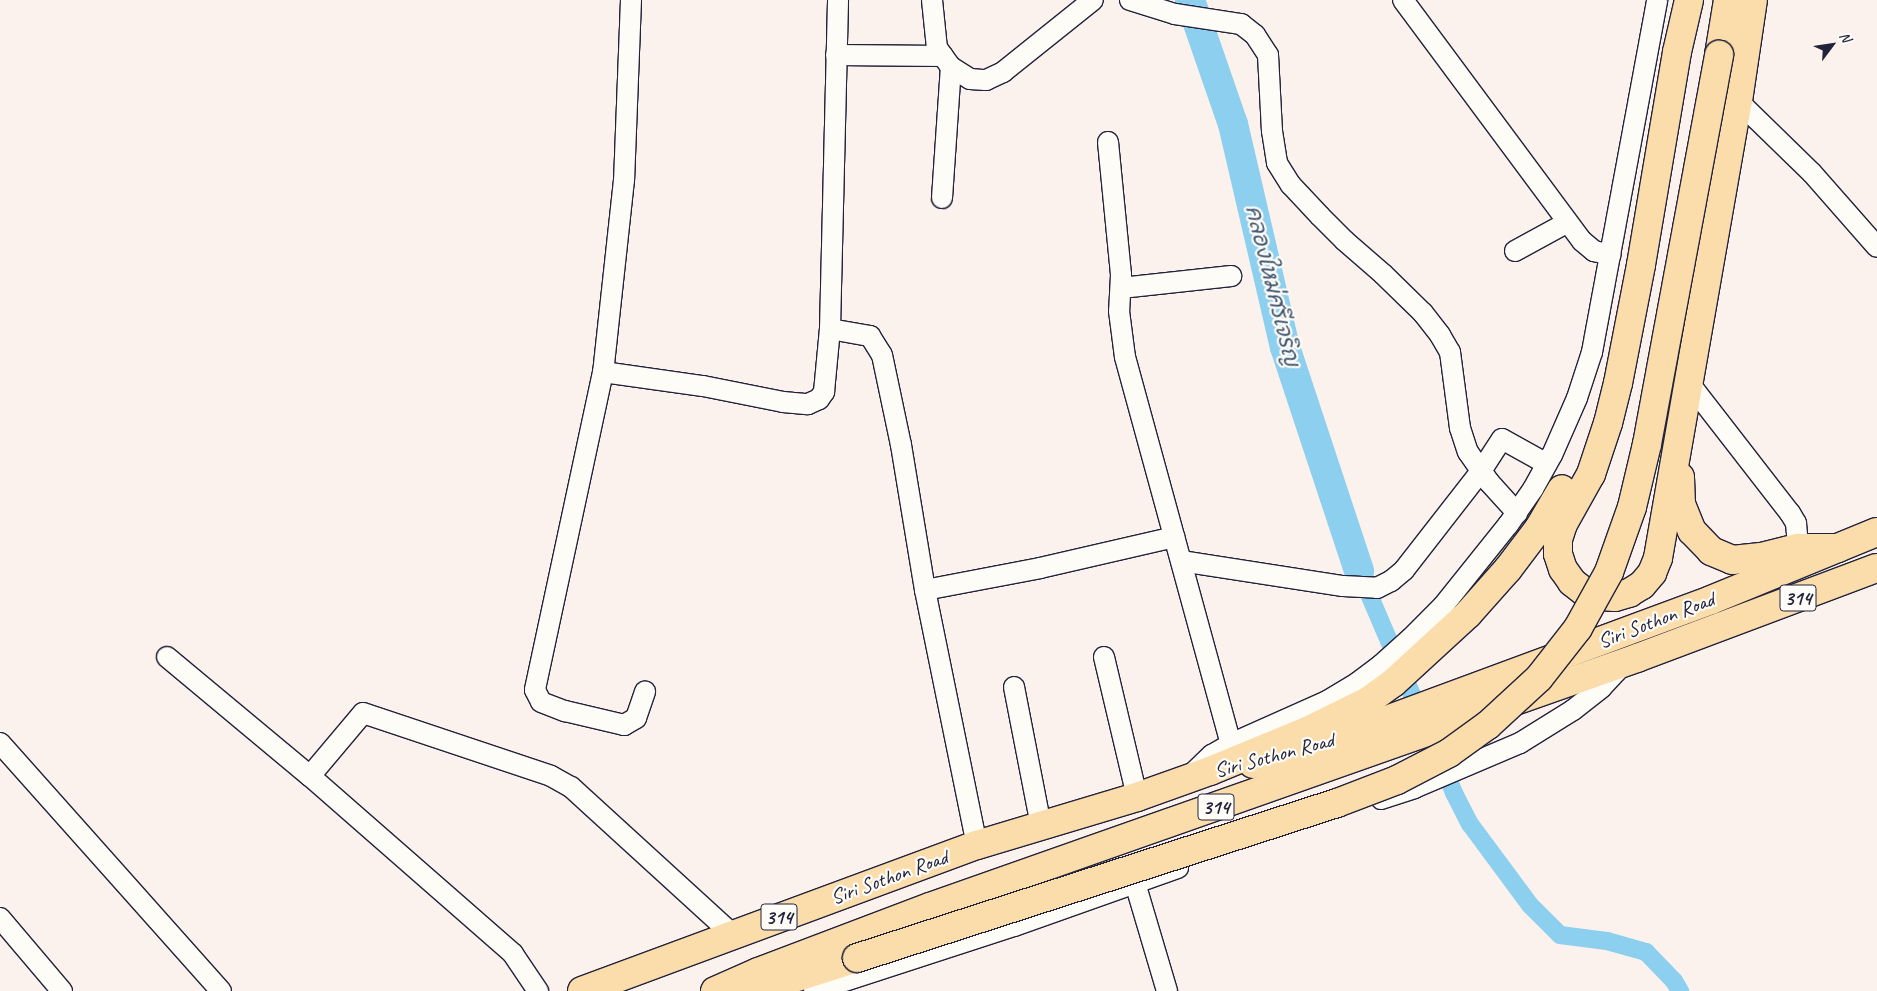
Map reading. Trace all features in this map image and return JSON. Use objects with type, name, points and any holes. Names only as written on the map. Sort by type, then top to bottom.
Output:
[{"type":"main road","points":[[1689,0],[1677,52],[1641,265],[1618,383],[1608,424],[1590,474],[1563,524],[1558,538],[1558,554],[1563,570],[1572,582],[1585,592],[1600,596],[1615,597],[1629,593],[1642,585],[1652,573],[1658,558],[1738,101],[1753,0]]},
{"type":"main road","points":[[745,991],[763,988],[1336,803],[1397,780],[1449,753],[1488,724],[1538,678],[1578,628],[1609,572],[1632,507],[1647,444],[1728,0]]},
{"type":"main road","points":[[1197,776],[1307,731],[1368,701],[1400,676],[1468,614],[1508,569],[1539,528],[1574,470],[1618,383]]},
{"type":"main road","points":[[1678,446],[1681,504],[1692,531],[1711,551],[1732,560],[1761,557],[1798,548],[1838,548]]},
{"type":"main road","name":"Siri Sothon Road","points":[[582,991],[977,844],[1137,797],[1197,776],[1250,765],[1333,740],[1711,600],[1877,532]]},
{"type":"main road","name":"Siri Sothon Road","points":[[715,991],[758,972],[930,907],[1720,629],[1877,568]]},
{"type":"main road","points":[[1711,600],[1720,629]]},
{"type":"street","points":[[631,0],[624,180],[602,372],[562,574],[535,690],[541,702],[565,711],[624,725],[636,718],[645,692]]},
{"type":"street","points":[[602,372],[808,404],[819,399],[824,392],[830,329],[838,0]]},
{"type":"street","points":[[932,0],[937,48],[947,62],[970,79],[986,80],[1003,72],[1088,3]]},
{"type":"street","points":[[1130,0],[1175,14],[1241,24],[1256,35],[1268,55],[1272,131],[1278,163],[1292,185],[1345,241],[1416,306],[1440,335],[1450,352],[1460,428],[1468,452],[1481,471],[1516,513]]},
{"type":"street","points":[[1403,0],[1582,240],[1594,251],[1611,255]]},
{"type":"street","points":[[1197,776],[1212,755],[1231,744],[1327,701],[1357,683],[1381,665],[1443,606],[1516,513],[1547,464],[1577,398],[1592,352],[1657,0]]},
{"type":"street","points":[[836,55],[947,62]]},
{"type":"street","points":[[942,198],[947,62]]},
{"type":"street","points":[[1738,101],[1812,174],[1877,247]]},
{"type":"street","points":[[1108,142],[1121,275],[1119,311],[1125,357],[1231,744]]},
{"type":"street","points":[[1515,251],[1568,222]]},
{"type":"street","points":[[1121,288],[1231,276]]},
{"type":"street","points":[[830,329],[870,336],[882,355],[901,445],[925,590],[977,844]]},
{"type":"street","points":[[1689,383],[1790,513],[1796,523],[1798,548]]},
{"type":"street","points":[[1181,561],[1343,586],[1377,588],[1391,581],[1404,570],[1481,471],[1502,439],[1547,464]]},
{"type":"street","points":[[925,590],[1040,568],[1174,536]]},
{"type":"street","points":[[167,656],[310,776],[512,954],[538,991]]},
{"type":"street","points":[[1104,656],[1137,797]]},
{"type":"street","points":[[814,991],[1014,926],[1414,788],[1520,743],[1573,710],[1601,688],[1625,663]]},
{"type":"street","points":[[1014,687],[1041,826]]},
{"type":"street","points":[[310,776],[363,713],[551,776],[571,787],[732,934]]},
{"type":"street","points":[[0,743],[221,991]]},
{"type":"street","points":[[1135,883],[1166,991]]},
{"type":"street","points":[[0,918],[62,991]]},
{"type":"waterway","name":"คลองใหม่ศรีเจริญ","points":[[1190,0],[1233,124],[1285,347],[1359,571]]},
{"type":"waterway","points":[[1359,571],[1454,793],[1470,824],[1530,905],[1560,935],[1607,941],[1646,952],[1674,981],[1680,991]]}]
